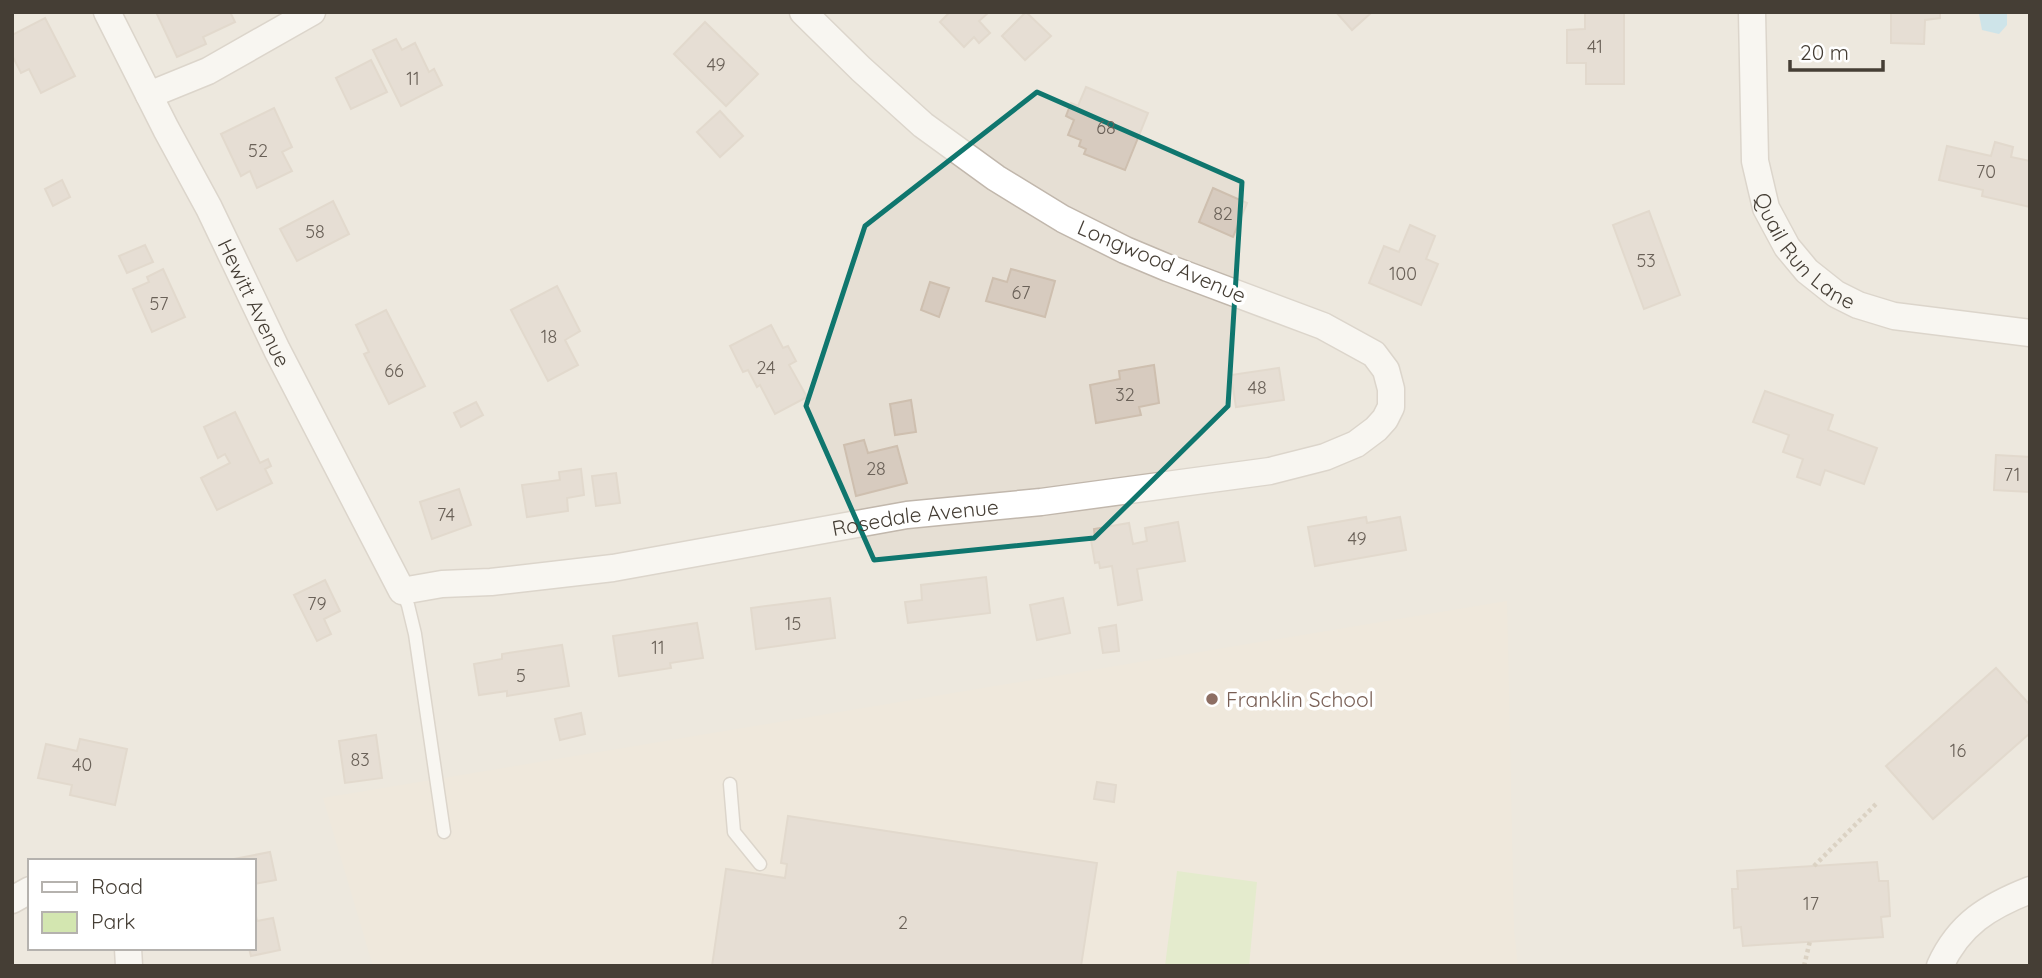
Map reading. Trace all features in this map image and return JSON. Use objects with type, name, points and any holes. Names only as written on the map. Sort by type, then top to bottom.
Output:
[{"type":"street","name":"Hewitt Avenue","points":[[107,12],[402,591]]},
{"type":"street","points":[[149,95],[208,71],[312,12]]},
{"type":"street","name":"Longwood Avenue","points":[[803,12],[923,125],[996,178],[1063,219],[1125,250],[1322,326],[1358,344],[1374,354],[1386,370],[1391,389]]},
{"type":"street","name":"Quail Run Lane","points":[[1752,12],[1755,162],[1766,208],[1787,247],[1807,271],[1836,294],[1894,316],[2030,334]]},
{"type":"street","name":"Rosedale Avenue","points":[[402,591],[442,584],[491,582],[613,568],[907,515],[1041,502],[1270,471],[1325,457],[1356,444],[1385,419],[1391,407],[1391,389]]},
{"type":"street","points":[[1940,966],[1963,929],[1988,908],[2030,890]]},
{"type":"street","points":[[12,900],[28,891]]},
{"type":"lane","points":[[402,591],[415,634],[444,832]]},
{"type":"lane","points":[[730,784],[734,832],[760,864]]},
{"type":"path","points":[[1814,866],[1876,804]]},
{"type":"path","points":[[1804,966],[1810,942]]},
{"type":"highlighted area","points":[[1037,92],[1242,182],[1228,406],[1094,538],[874,560],[806,406],[865,226]]},
{"type":"shaded area","points":[[12,12],[2030,12],[2030,966],[12,966]]},
{"type":"shaded area","name":"Franklin School","points":[[1507,601],[1514,931],[1518,966],[373,966],[323,798]]},
{"type":"green space","points":[[1177,871],[1257,882],[1249,966],[1165,966]]},
{"type":"water","points":[[1976,12],[2007,12],[2007,25],[1999,34],[1982,30],[1979,14]]},
{"type":"building","points":[[156,12],[230,12],[235,22],[203,37],[206,44],[177,57]]},
{"type":"building","points":[[950,12],[989,12],[979,21],[990,33],[979,43],[974,37],[964,47],[940,22]]},
{"type":"building","points":[[1026,12],[1051,36],[1025,60],[1002,36]]},
{"type":"building","points":[[1336,12],[1372,12],[1352,30]]},
{"type":"building","points":[[1585,12],[1624,12],[1624,84],[1586,84],[1586,63],[1567,63],[1567,30],[1585,29]]},
{"type":"building","points":[[1891,12],[1940,12],[1940,18],[1925,20],[1924,44],[1891,43]]},
{"type":"building","points":[[45,18],[75,76],[41,93],[29,69],[21,73],[12,55],[12,35]]},
{"type":"building","points":[[705,22],[758,74],[726,106],[674,54]]},
{"type":"building","points":[[396,39],[402,50],[415,43],[429,72],[434,69],[442,85],[401,106],[373,50]]},
{"type":"building","points":[[371,60],[387,92],[351,109],[336,78]]},
{"type":"building","points":[[1086,87],[1148,113],[1125,170],[1084,154],[1086,149],[1079,146],[1081,140],[1068,135],[1074,120],[1066,116],[1071,103],[1078,106]]},
{"type":"building","points":[[274,108],[292,147],[282,152],[292,171],[257,188],[250,171],[241,176],[221,134]]},
{"type":"building","points":[[720,111],[743,136],[720,157],[697,132]]},
{"type":"building","points":[[1995,142],[2013,147],[2011,157],[2030,161],[2030,207],[1982,196],[1983,190],[1939,180],[1947,146],[1991,156]]},
{"type":"building","points":[[62,180],[70,197],[53,206],[45,189]]},
{"type":"building","points":[[1213,188],[1247,203],[1233,237],[1199,222]]},
{"type":"building","points":[[333,201],[349,234],[297,261],[280,229]]},
{"type":"building","points":[[1649,211],[1680,295],[1644,309],[1613,225]]},
{"type":"building","points":[[1410,225],[1435,236],[1426,259],[1438,264],[1421,305],[1369,283],[1384,246],[1399,252]]},
{"type":"building","points":[[145,245],[153,262],[127,273],[119,256]]},
{"type":"building","points":[[163,269],[185,317],[152,332],[133,289],[149,282],[147,277]]},
{"type":"building","points":[[1011,269],[1055,281],[1045,317],[986,301],[993,278],[1007,282]]},
{"type":"building","points":[[930,282],[949,288],[939,317],[921,310]]},
{"type":"building","points":[[557,286],[580,331],[565,340],[578,365],[548,381],[511,310]]},
{"type":"building","points":[[386,310],[425,386],[389,404],[364,354],[369,352],[356,325]]},
{"type":"building","points":[[771,325],[783,348],[788,346],[796,361],[789,365],[807,397],[775,414],[760,385],[757,387],[748,370],[743,372],[730,346]]},
{"type":"building","points":[[1154,365],[1159,403],[1139,407],[1141,415],[1096,423],[1090,385],[1120,379],[1119,371]]},
{"type":"building","points":[[1279,368],[1284,400],[1236,407],[1231,375]]},
{"type":"building","points":[[1765,391],[1833,415],[1828,430],[1877,448],[1864,484],[1825,470],[1820,485],[1797,477],[1803,459],[1783,452],[1789,435],[1753,422]]},
{"type":"building","points":[[911,400],[916,432],[895,435],[890,404]]},
{"type":"building","points":[[476,402],[483,415],[461,427],[454,413]]},
{"type":"building","points":[[235,412],[260,463],[268,459],[271,466],[265,469],[272,483],[217,510],[201,478],[230,463],[225,454],[218,458],[204,427]]},
{"type":"building","points":[[864,440],[868,453],[897,446],[907,483],[856,496],[844,445]]},
{"type":"building","points":[[1996,455],[2030,457],[2030,492],[1994,490]]},
{"type":"building","points":[[581,469],[584,495],[567,498],[568,511],[527,517],[522,485],[560,480],[559,472]]},
{"type":"building","points":[[616,473],[620,503],[596,506],[592,476]]},
{"type":"building","points":[[459,489],[471,525],[432,539],[420,502]]},
{"type":"building","points":[[1366,517],[1367,523],[1400,517],[1406,550],[1315,566],[1308,527]]},
{"type":"building","points":[[1178,522],[1185,561],[1137,569],[1142,600],[1118,605],[1112,566],[1100,568],[1099,562],[1095,563],[1091,540],[1095,539],[1094,529],[1129,523],[1133,544],[1147,541],[1145,528]]},
{"type":"building","points":[[986,577],[990,613],[908,623],[905,602],[922,600],[921,585]]},
{"type":"building","points":[[325,580],[340,611],[324,619],[331,634],[317,641],[294,595]]},
{"type":"building","points":[[830,598],[835,638],[756,649],[751,608]]},
{"type":"building","points":[[1063,598],[1070,633],[1037,640],[1030,605]]},
{"type":"building","points":[[697,623],[703,658],[670,663],[671,668],[619,676],[613,636]]},
{"type":"building","points":[[1116,625],[1119,651],[1103,653],[1099,628]]},
{"type":"building","points":[[562,645],[569,686],[507,696],[507,691],[479,695],[474,664],[502,659],[502,654]]},
{"type":"building","points":[[1996,668],[2030,705],[2030,733],[1933,819],[1886,766]]},
{"type":"building","points":[[581,713],[585,734],[560,740],[555,719]]},
{"type":"building","points":[[376,735],[382,778],[345,783],[339,741]]},
{"type":"building","points":[[80,739],[127,749],[115,805],[70,795],[72,785],[38,778],[46,744],[77,751]]},
{"type":"building","points":[[1097,782],[1116,785],[1114,802],[1094,799]]},
{"type":"building","points":[[788,816],[1097,863],[1081,966],[712,966],[726,869],[785,878],[787,864],[781,863]]},
{"type":"building","points":[[270,852],[276,880],[256,884],[256,859],[234,859]]},
{"type":"building","points":[[1877,862],[1879,881],[1888,881],[1890,916],[1881,917],[1883,937],[1743,946],[1741,927],[1734,928],[1732,889],[1738,889],[1737,871]]},
{"type":"building","points":[[256,916],[257,921],[273,918],[280,950],[251,956],[250,950],[256,950]]},
{"type":"place","name":"Franklin School","points":[[1212,699]]}]
